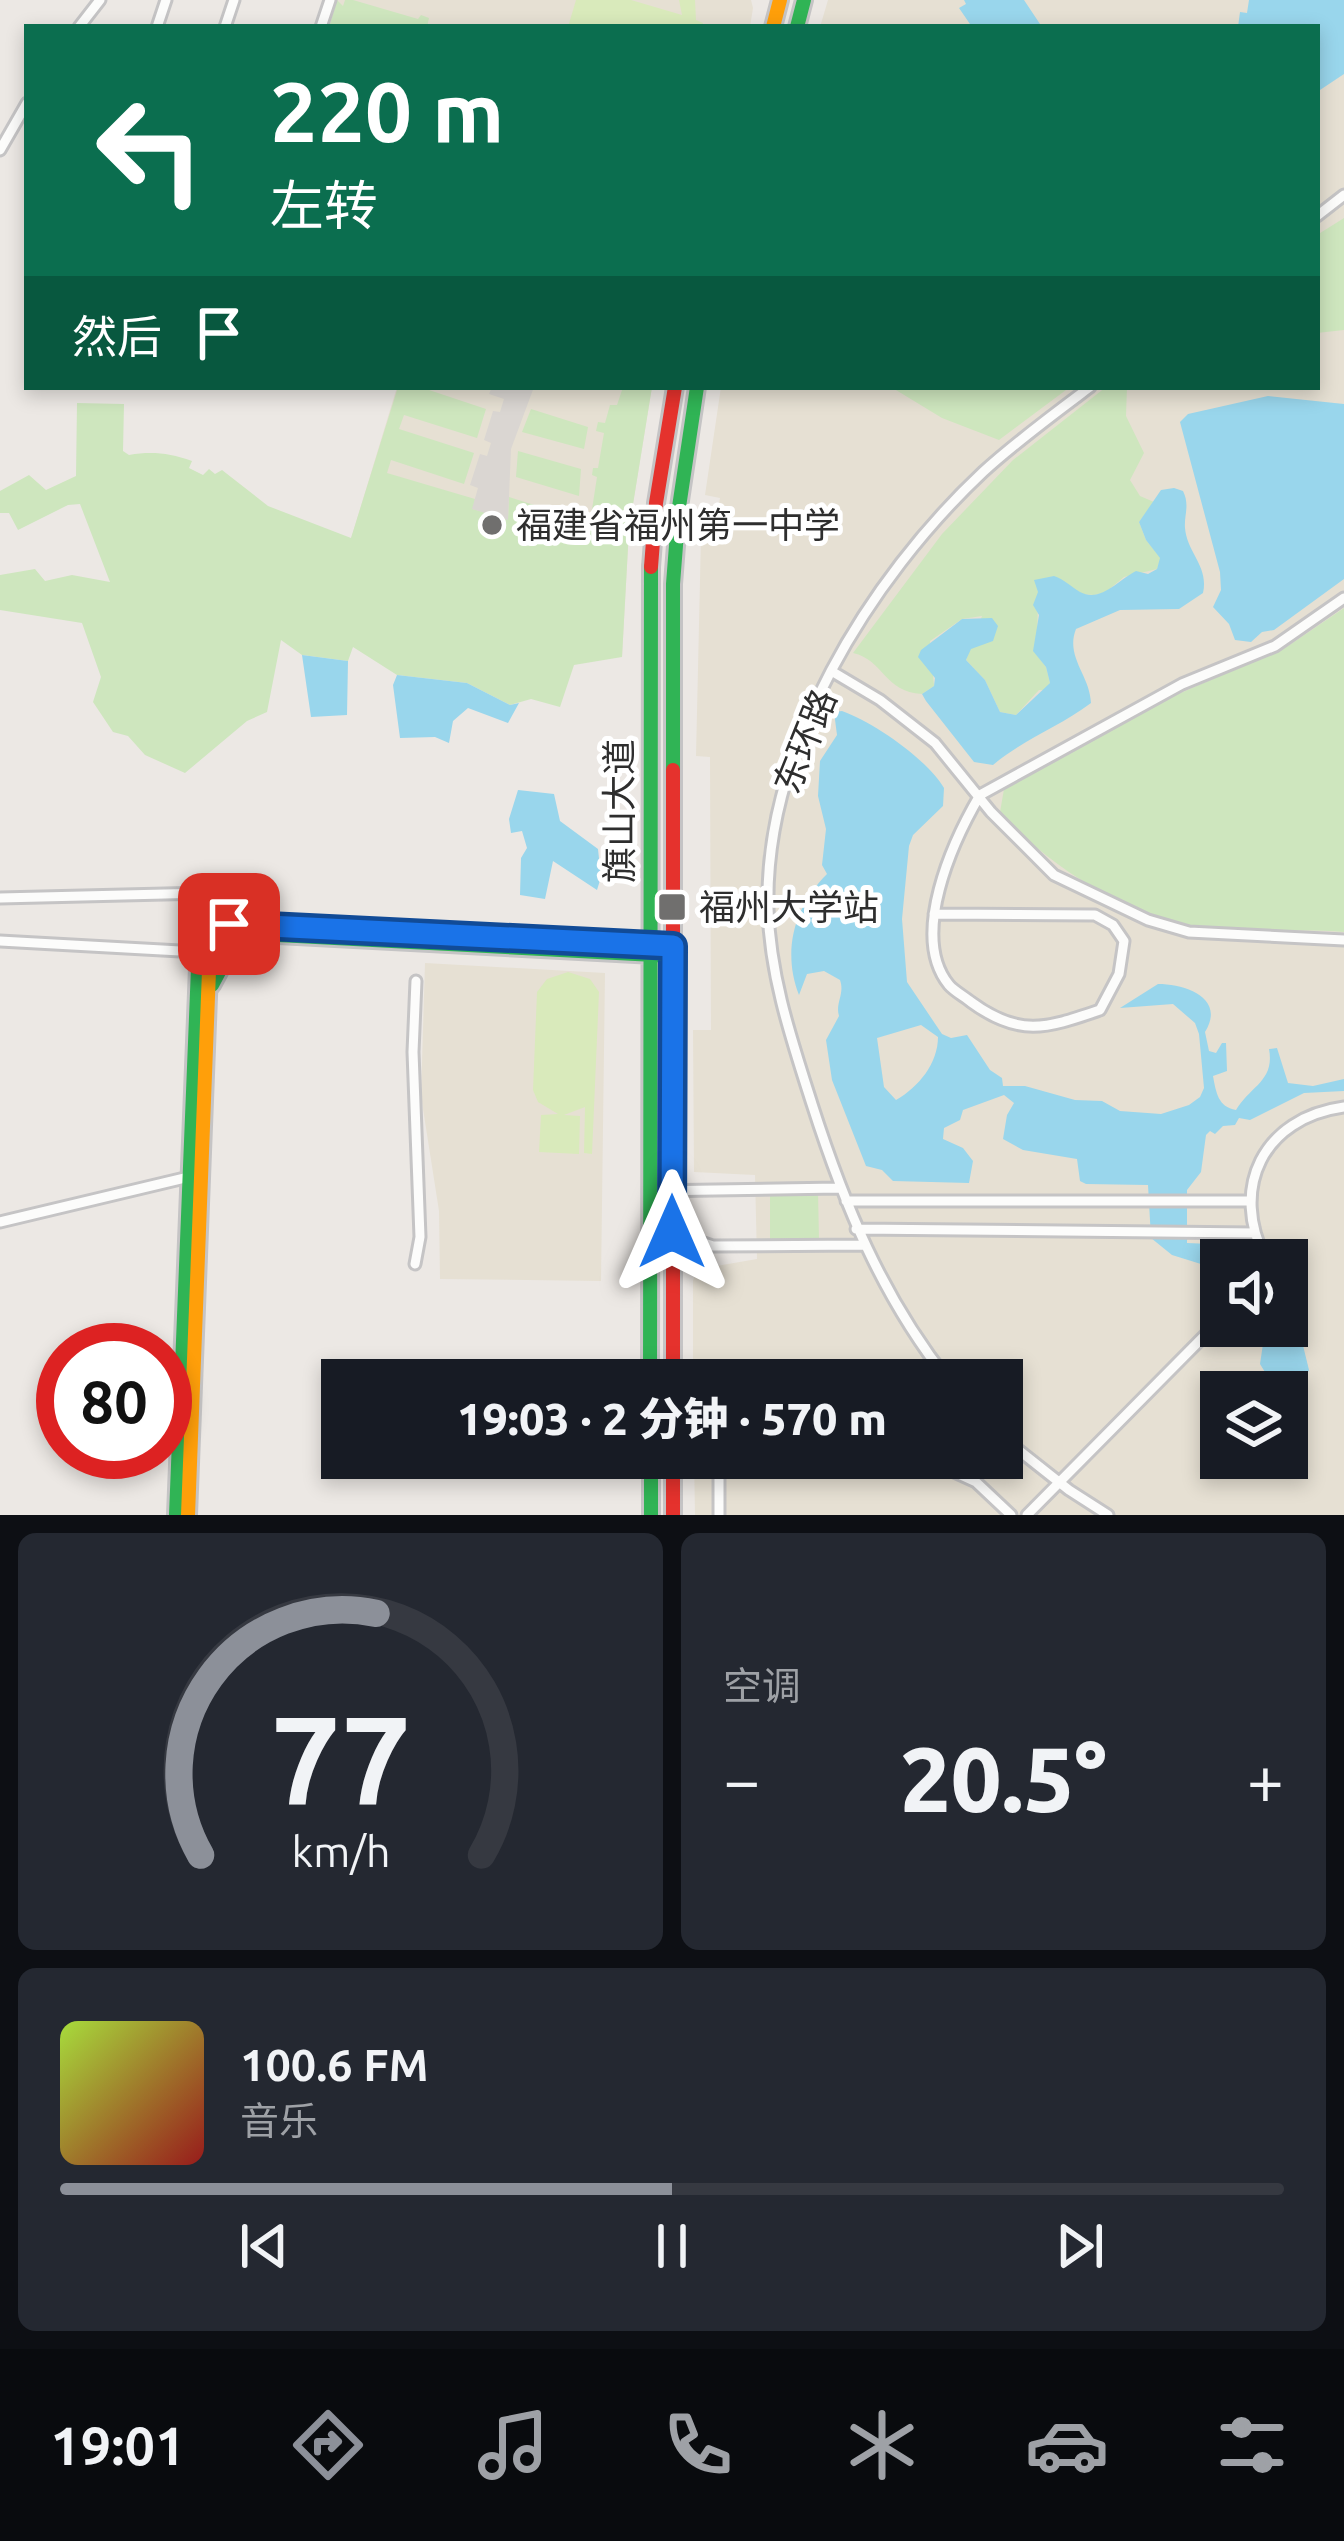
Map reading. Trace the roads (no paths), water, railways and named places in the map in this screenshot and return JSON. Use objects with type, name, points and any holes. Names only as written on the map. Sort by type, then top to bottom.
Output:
[{"type":"main road","name":"旗山大道","points":[[650,1359],[650,581],[674,390]]},
{"type":"main road","name":"旗山大道","points":[[673,1359],[673,568],[697,390]]},
{"type":"main road","points":[[206,893],[207,1013]]},
{"type":"main road","points":[[205,927],[650,950]]},
{"type":"main road","points":[[205,927],[279,935],[673,951]]},
{"type":"main road","points":[[188,1515],[198,952],[205,927]]},
{"type":"main road","points":[[176,1515],[207,1013],[213,980],[224,958],[243,943],[279,935]]},
{"type":"main road","points":[[651,1479],[651,1515]]},
{"type":"main road","points":[[673,1479],[673,1515]]},
{"type":"street","points":[[81,24],[100,0]]},
{"type":"street","points":[[0,150],[24,108]]},
{"type":"street","points":[[1320,214],[1344,195]]},
{"type":"street","name":"东环路","points":[[933,1359],[863,1244],[839,1188],[774,967],[769,870],[789,765],[810,713],[886,584],[982,473],[1086,390]]},
{"type":"street","points":[[934,914],[1096,915],[1113,925],[1124,941],[1119,974],[1100,1010],[1048,1028],[996,1019],[949,985],[934,949],[934,914],[965,820],[980,795],[1182,684],[1275,646],[1344,598]]},
{"type":"street","points":[[833,672],[880,700],[935,743],[991,812],[1054,875],[1148,920],[1189,932],[1344,940]]},
{"type":"street","points":[[0,898],[206,893]]},
{"type":"street","points":[[0,940],[198,952]]},
{"type":"street","points":[[416,981],[412,1052],[420,1237],[416,1264]]},
{"type":"street","points":[[1257,1239],[1250,1201],[1261,1155],[1293,1122],[1344,1107]]},
{"type":"street","points":[[0,1222],[194,1176]]},
{"type":"street","points":[[650,1191],[839,1188]]},
{"type":"street","points":[[846,1201],[1250,1201]]},
{"type":"street","points":[[856,1229],[1255,1233]]},
{"type":"street","points":[[650,1231],[672,1232],[712,1246],[863,1244]]},
{"type":"street","points":[[1027,1515],[1200,1340]]},
{"type":"street","points":[[1023,1454],[1108,1515]]},
{"type":"street","points":[[719,1515],[719,1471],[738,1464],[943,1467],[976,1482],[1005,1513]]},
{"type":"water","points":[[964,0],[1024,0],[1040,24],[970,24],[959,8],[966,4]]},
{"type":"water","points":[[1249,0],[1344,0],[1344,74],[1320,90],[1320,24],[1238,24],[1240,12],[1247,13]]},
{"type":"water","points":[[1268,396],[1344,404],[1344,579],[1251,642],[1235,640],[1229,624],[1213,607],[1221,590],[1220,572],[1180,422],[1188,414]]},
{"type":"water","points":[[1174,488],[1185,496],[1185,528],[1203,575],[1203,593],[1179,609],[1120,610],[1076,629],[1074,648],[1091,703],[993,765],[974,762],[922,694],[934,686],[935,678],[918,657],[921,650],[962,619],[992,618],[998,626],[993,641],[971,649],[966,660],[985,680],[1000,712],[1016,715],[1050,683],[1046,667],[1033,651],[1039,615],[1033,605],[1038,592],[1034,580],[1054,576],[1095,595],[1136,571],[1148,574],[1157,569],[1160,558],[1139,522],[1161,490]]},
{"type":"water","points":[[302,655],[348,661],[347,715],[311,717]]},
{"type":"water","points":[[397,675],[467,683],[510,705],[519,703],[508,723],[468,708],[453,721],[449,743],[435,737],[400,738],[393,685]]},
{"type":"water","points":[[834,712],[855,716],[898,742],[944,788],[943,806],[913,835],[909,846],[902,919],[907,982],[942,1034],[951,1038],[967,1035],[990,1070],[1002,1078],[1003,1086],[1102,1101],[1120,1111],[1161,1114],[1189,1105],[1204,1088],[1195,1023],[1173,1004],[1120,1008],[1158,984],[1191,990],[1207,1002],[1209,1051],[1216,1053],[1226,1043],[1227,1071],[1213,1076],[1225,1106],[1236,1110],[1265,1076],[1269,1049],[1277,1048],[1288,1083],[1313,1086],[1344,1079],[1344,1091],[1304,1093],[1206,1135],[1201,1172],[1187,1190],[1187,1243],[1200,1244],[1200,1264],[1172,1255],[1151,1238],[1148,1185],[1086,1184],[1080,1181],[1077,1159],[1023,1150],[1003,1139],[1014,1103],[1004,1095],[963,1110],[960,1120],[944,1128],[943,1139],[963,1148],[973,1161],[969,1183],[893,1181],[882,1170],[866,1166],[832,1080],[826,1040],[839,1016],[840,980],[824,971],[807,974],[799,995],[792,962],[799,915],[827,874],[822,865],[826,829],[818,796],[820,761],[837,735]],"holes":[[[921,1025],[938,1037],[926,1073],[896,1100],[884,1087],[877,1038]]]},
{"type":"water","points":[[518,790],[554,794],[560,821],[598,849],[601,877],[597,890],[553,861],[545,899],[520,895],[521,858],[527,848],[522,831],[511,833],[509,819]]},
{"type":"water","points":[[1263,1347],[1303,1347],[1309,1370],[1264,1371],[1260,1364]]},
{"type":"place","name":"福建省福州第一中学","points":[[492,525]]},
{"type":"place","name":"福州大学站","points":[[672,907]]}]
